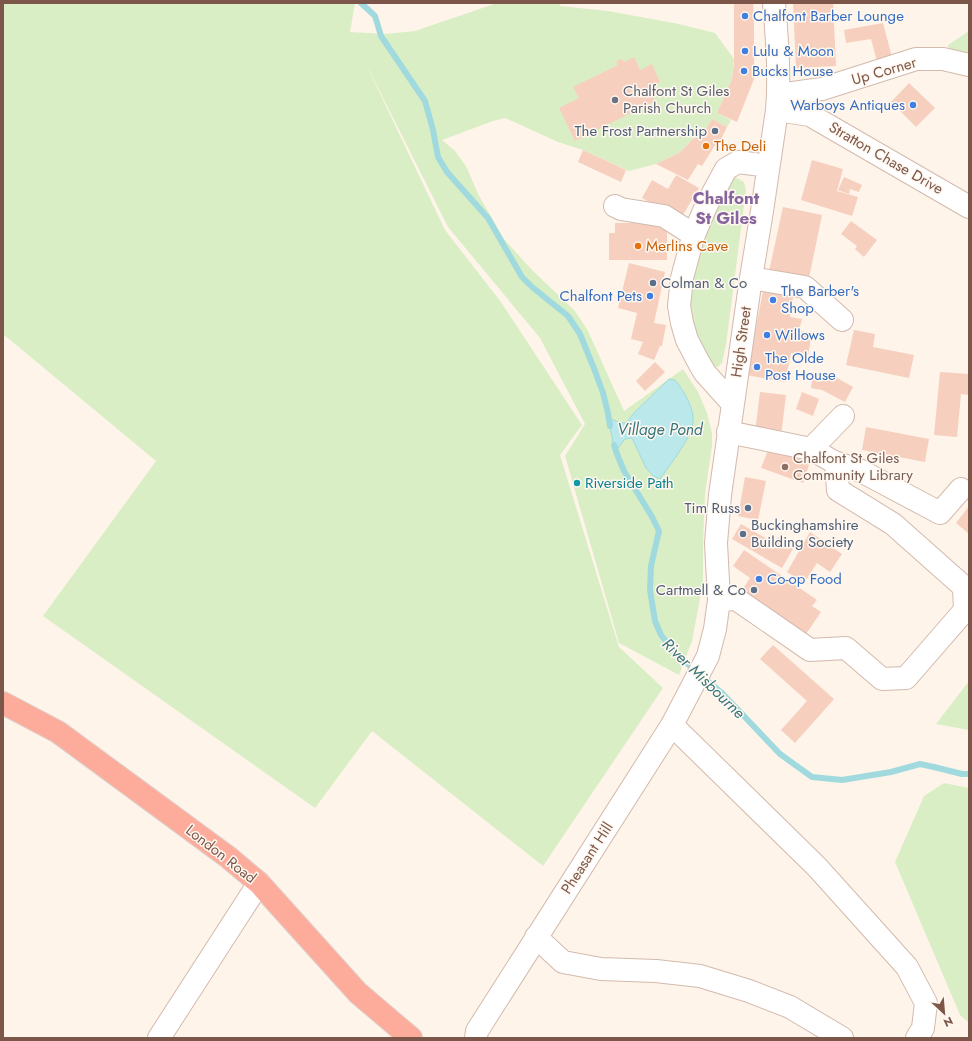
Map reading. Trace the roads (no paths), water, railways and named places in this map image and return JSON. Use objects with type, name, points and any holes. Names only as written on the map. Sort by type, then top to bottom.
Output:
[{"type":"highway","name":"London Road","points":[[3,703],[58,732],[228,858],[259,883],[358,993],[411,1038]]},
{"type":"street","name":"High Street","points":[[697,678],[708,656],[715,629],[719,600],[716,543],[720,495],[732,403],[778,102],[774,3]]},
{"type":"street","name":"Up Corner","points":[[778,102],[916,59],[943,59],[969,65]]},
{"type":"street","name":"Stratton Chase Drive","points":[[778,102],[810,115],[969,207]]},
{"type":"street","points":[[732,403],[705,372],[687,340],[679,306],[682,278],[694,235],[706,206],[726,169],[738,162],[768,166]]},
{"type":"street","points":[[614,206],[621,209],[664,216],[694,235]]},
{"type":"street","points":[[751,278],[804,287],[842,320]]},
{"type":"street","points":[[811,449],[843,416]]},
{"type":"street","points":[[728,432],[811,449],[834,462],[861,471],[940,513],[961,488]]},
{"type":"street","points":[[719,600],[736,599],[810,650],[846,648],[882,679],[906,678],[965,610],[964,587],[893,524],[838,490],[836,463],[834,462]]},
{"type":"street","name":"Pheasant Hill","points":[[476,1038],[477,1030],[672,725],[697,678]]},
{"type":"street","points":[[672,725],[817,867],[907,967],[926,1003],[924,1028],[916,1038]]},
{"type":"street","points":[[159,1038],[259,883]]},
{"type":"street","points":[[536,937],[563,962],[601,969],[656,971],[700,976],[749,991],[790,1007],[842,1038]]},
{"type":"water","name":"Village Pond","points":[[669,379],[675,380],[685,394],[692,412],[693,422],[684,444],[660,479],[653,476],[646,468],[632,438],[625,439],[615,452],[608,418],[626,423],[634,413]]},
{"type":"waterway","name":"River Misbourne","points":[[361,3],[375,16],[381,36],[425,101],[433,130],[438,157],[447,172],[488,218],[522,277],[568,316],[580,334],[603,393],[610,426]]},
{"type":"waterway","name":"River Misbourne","points":[[614,445],[624,471],[659,531],[651,566],[650,590],[655,621],[661,635],[677,655],[722,693],[780,754],[812,777],[842,780],[891,772],[920,764],[962,774],[969,774]]},
{"type":"place","name":"Chalfont Barber Lounge","points":[[745,16]]},
{"type":"place","name":"Lulu & Moon","points":[[745,51]]},
{"type":"place","name":"Bucks House","points":[[744,71]]},
{"type":"place","name":"Chalfont St Giles Parish Church","points":[[615,100]]},
{"type":"place","name":"Warboys Antiques","points":[[913,105]]},
{"type":"place","name":"The Frost Partnership","points":[[715,131]]},
{"type":"place","name":"The Deli","points":[[706,146]]},
{"type":"place","name":"Merlins Cave","points":[[638,246]]},
{"type":"place","name":"Colman & Co","points":[[653,283]]},
{"type":"place","name":"Chalfont Pets","points":[[650,296]]},
{"type":"place","name":"The Barber's Shop","points":[[773,300]]},
{"type":"place","name":"Willows","points":[[767,335]]},
{"type":"place","name":"The Olde Post House","points":[[757,367]]},
{"type":"place","name":"Chalfont St Giles Community Library","points":[[785,467]]},
{"type":"place","name":"Riverside Path","points":[[577,483]]},
{"type":"place","name":"Tim Russ","points":[[748,508]]},
{"type":"place","name":"Buckinghamshire Building Society","points":[[743,534]]},
{"type":"place","name":"Co-op Food","points":[[759,579]]},
{"type":"place","name":"Cartmell & Co","points":[[754,590]]},
{"type":"district","name":"Chalfont St Giles","points":[[726,208]]}]
